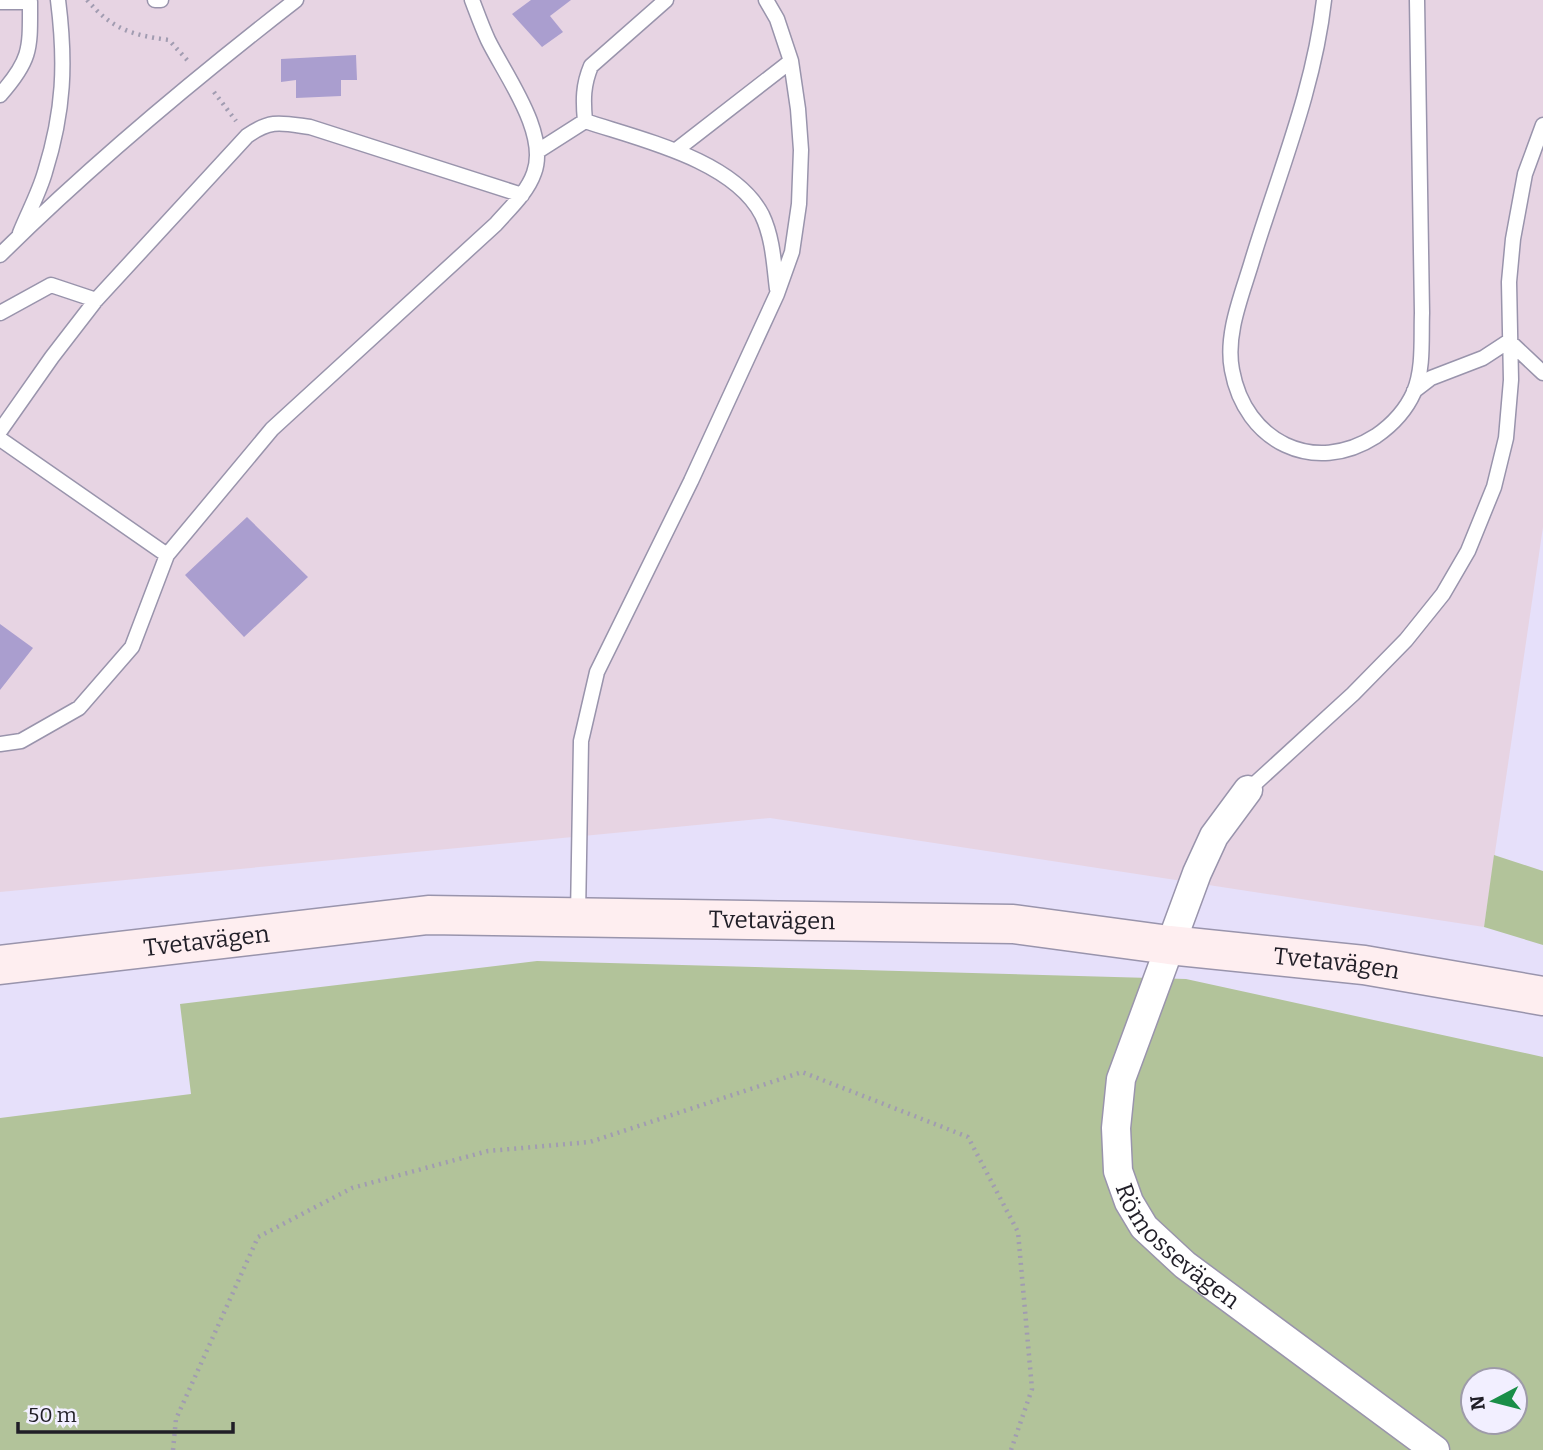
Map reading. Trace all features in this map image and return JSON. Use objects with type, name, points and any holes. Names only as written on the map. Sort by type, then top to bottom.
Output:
[{"type":"main road","name":"Tvetavägen","points":[[0,965],[428,915],[1013,924],[1169,945],[1364,965],[1543,996]]},
{"type":"street","name":"Römossevägen","points":[[1248,790],[1214,836],[1169,945],[1121,1079],[1116,1128],[1118,1171],[1129,1202],[1144,1227],[1185,1265],[1435,1450]]},
{"type":"lane","points":[[18,238],[45,174],[58,124],[64,84],[63,38],[58,0]]},
{"type":"lane","points":[[155,0],[161,0]]},
{"type":"lane","points":[[0,255],[142,123],[296,0]]},
{"type":"lane","points":[[0,744],[21,741],[79,708],[132,647],[167,555],[272,429],[496,224],[522,194],[534,173],[538,151],[519,98],[487,39],[472,0]]},
{"type":"lane","points":[[585,121],[582,99],[584,81],[590,66],[666,0]]},
{"type":"lane","points":[[578,917],[581,741],[597,672],[691,481],[777,294],[792,252],[799,204],[801,150],[791,61],[777,19],[766,0]]},
{"type":"lane","points":[[1324,0],[1313,68],[1237,315],[1231,344],[1231,368],[1238,394],[1251,416],[1269,435],[1295,449],[1317,454],[1343,452],[1384,431],[1401,413],[1414,390],[1420,363],[1422,313],[1417,0]]},
{"type":"lane","points":[[0,2],[30,2],[30,41],[25,64],[0,95]]},
{"type":"lane","points":[[675,151],[791,61]]},
{"type":"lane","points":[[538,151],[585,121]]},
{"type":"lane","points":[[585,121],[675,151],[704,164],[746,194],[761,214],[770,236],[777,294]]},
{"type":"lane","points":[[0,431],[51,357],[96,300],[247,136],[264,124],[282,123],[310,127],[522,194]]},
{"type":"lane","points":[[1248,790],[1353,694],[1406,640],[1443,594],[1468,551],[1494,487],[1506,438],[1511,380],[1508,282],[1513,239],[1525,174],[1543,125]]},
{"type":"lane","points":[[2,311],[51,285],[96,300]]},
{"type":"lane","points":[[1414,390],[1430,377],[1483,358],[1509,341]]},
{"type":"lane","points":[[1509,341],[1543,373]]},
{"type":"lane","points":[[0,439],[167,555]]},
{"type":"path","points":[[87,0],[101,16],[119,29],[141,37],[169,40],[201,74],[247,136]]},
{"type":"path","points":[[173,1450],[176,1419],[258,1237],[352,1188],[488,1152],[590,1142],[802,1072],[968,1137],[1018,1232],[1032,1389],[1010,1450]]},
{"type":"shaded area","points":[[0,0],[1543,0],[1543,527],[1484,927],[770,818],[0,892]]},
{"type":"green space","points":[[1494,855],[1543,871],[1543,945],[1484,927]]},
{"type":"green space","points":[[537,961],[1186,979],[1543,1057],[1543,1450],[0,1450],[0,1118],[191,1094],[180,1004]]},
{"type":"building","points":[[531,0],[571,0],[550,16],[563,32],[542,47],[512,14]]},
{"type":"building","points":[[356,55],[357,80],[341,80],[341,96],[296,98],[296,80],[281,82],[281,59]]},
{"type":"building","points":[[247,517],[308,577],[244,637],[185,575]]},
{"type":"building","points":[[0,624],[33,648],[0,690]]}]
